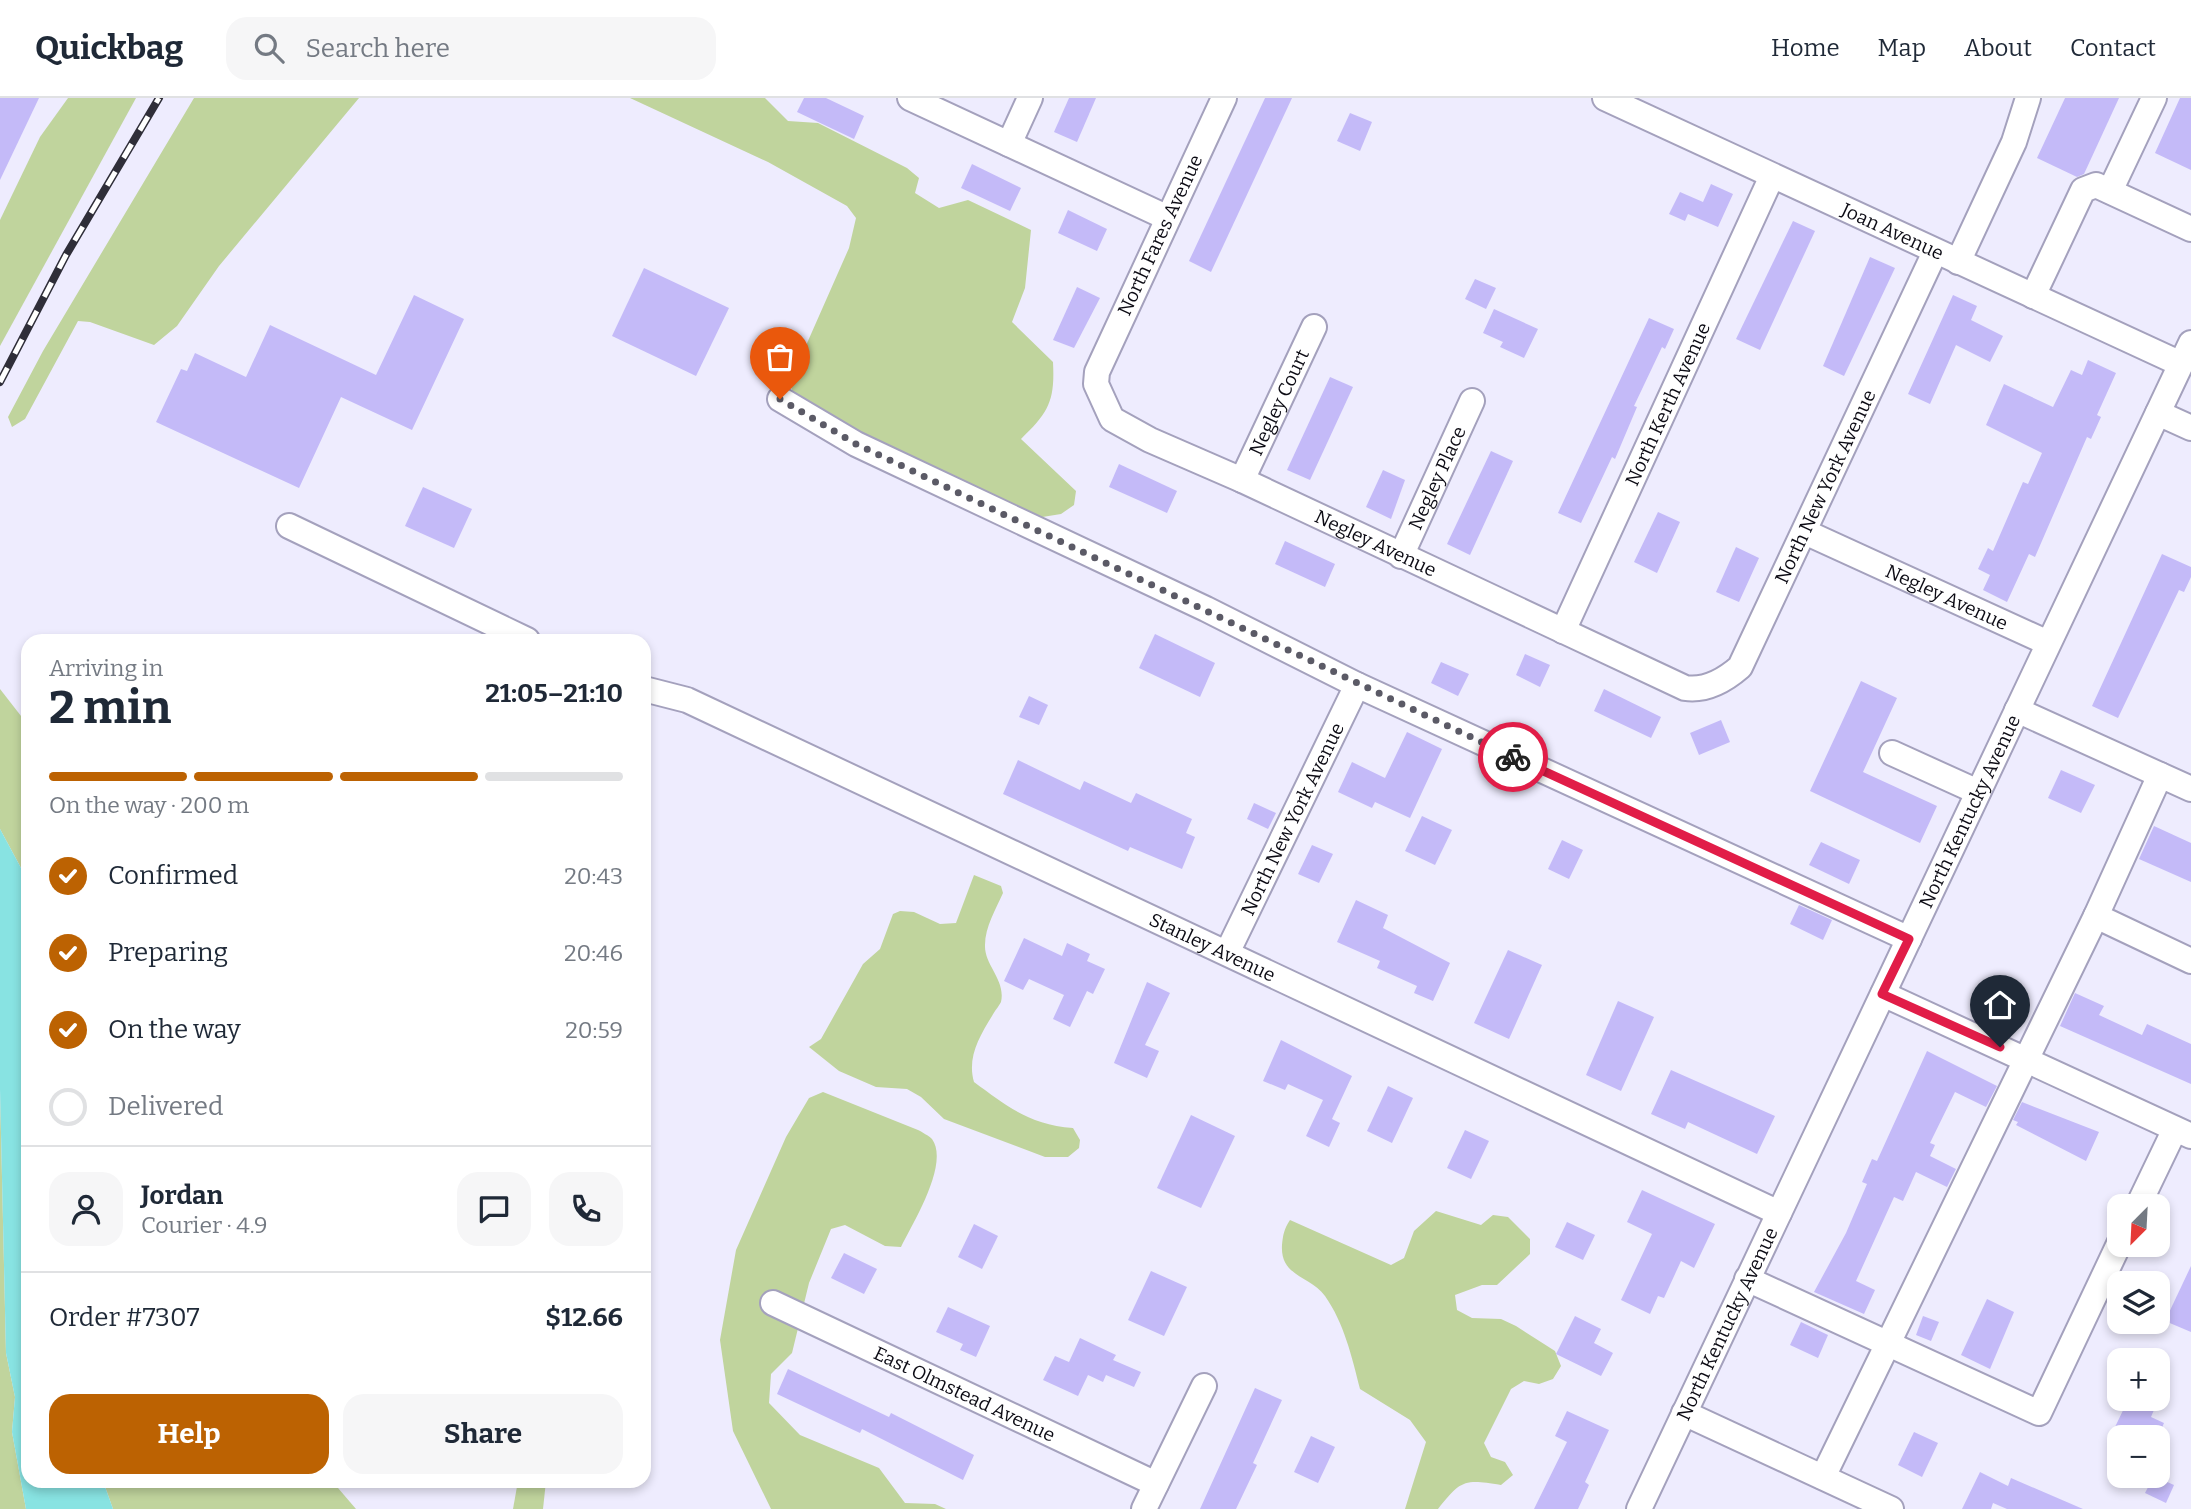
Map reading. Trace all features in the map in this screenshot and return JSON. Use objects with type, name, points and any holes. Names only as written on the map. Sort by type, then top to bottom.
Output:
[{"type":"street","points":[[910,98],[1168,218]]},
{"type":"street","points":[[1009,144],[1030,98]]},
{"type":"street","name":"North Fares Avenue","points":[[1097,372],[1223,98]]},
{"type":"street","name":"Joan Avenue","points":[[1605,98],[2034,296],[2186,353]]},
{"type":"street","points":[[1958,262],[2014,142],[2028,98]]},
{"type":"street","points":[[2110,191],[2154,98]]},
{"type":"street","name":"North Kerth Avenue","points":[[1563,631],[1772,176]]},
{"type":"street","points":[[2034,296],[2083,190],[2096,185],[2191,229]]},
{"type":"street","name":"North New York Avenue","points":[[1685,688],[1695,690],[1716,683],[1740,667],[1935,251]]},
{"type":"street","name":"Negley Court","points":[[1242,480],[1314,327]]},
{"type":"street","name":"North Kentucky Avenue","points":[[1639,1509],[2186,353]]},
{"type":"street","name":"Negley Avenue","points":[[1097,372],[1096,384],[1112,419],[1150,440],[1242,480],[1685,688]]},
{"type":"street","points":[[780,399],[856,444],[1206,609],[1357,685],[1909,939]]},
{"type":"street","name":"Negley Place","points":[[1401,556],[1472,401]]},
{"type":"street","points":[[2158,413],[2191,428]]},
{"type":"street","points":[[289,526],[514,634]]},
{"type":"street","name":"Negley Avenue","points":[[1805,532],[2048,643]]},
{"type":"street","name":"North New York Avenue","points":[[1227,953],[1357,685]]},
{"type":"street","name":"Stanley Avenue","points":[[651,691],[687,700],[1779,1213]]},
{"type":"street","points":[[2017,710],[2191,789]]},
{"type":"street","points":[[1892,753],[1978,792]]},
{"type":"street","points":[[1823,1477],[2024,1058],[2096,916],[2160,775]]},
{"type":"street","points":[[2096,916],[2191,961]]},
{"type":"street","points":[[1882,994],[2183,1132],[2145,1194]]},
{"type":"street","points":[[1748,1279],[2039,1413],[2113,1257]]},
{"type":"street","name":"East Olmstead Avenue","points":[[773,1303],[1156,1484]]},
{"type":"street","points":[[1144,1509],[1203,1386]]},
{"type":"street","points":[[1684,1413],[1891,1509]]},
{"type":"shaded area","points":[[68,98],[136,98],[0,346],[0,220],[40,137]]},
{"type":"shaded area","points":[[194,98],[359,98],[219,266],[177,326],[154,345],[90,322],[78,321],[25,419],[12,427],[8,417],[43,351]]},
{"type":"shaded area","points":[[630,98],[765,98],[788,121],[818,123],[907,168],[919,178],[915,193],[939,208],[968,200],[1031,230],[1025,288],[1012,322],[1053,362],[1053,387],[1044,413],[1021,439],[1076,491],[1074,505],[1061,514],[1030,519],[830,426],[796,397],[789,384],[849,248],[856,218],[847,206],[768,162]]},
{"type":"shaded area","points":[[0,689],[21,716],[21,868],[0,829]]},
{"type":"shaded area","points":[[0,829],[21,868],[21,1482],[12,1432],[15,1397],[6,1353],[0,1089]]},
{"type":"shaded area","points":[[974,875],[1001,886],[1003,893],[985,938],[988,959],[1002,994],[1001,1002],[983,1032],[973,1056],[974,1082],[1009,1107],[1032,1119],[1073,1128],[1080,1140],[1079,1148],[1068,1157],[1045,1157],[944,1119],[921,1097],[907,1089],[876,1087],[839,1071],[809,1047],[821,1039],[863,964],[880,949],[893,914],[900,911],[914,912],[940,924],[956,923]]},
{"type":"shaded area","points":[[0,1089],[6,1353],[15,1397],[12,1432],[26,1509],[0,1509]]},
{"type":"shaded area","points":[[823,1092],[925,1134],[932,1139],[936,1150],[936,1163],[927,1194],[901,1247],[885,1246],[845,1225],[831,1229],[809,1283],[792,1353],[771,1374],[769,1403],[800,1435],[879,1468],[905,1503],[935,1504],[946,1509],[771,1509],[733,1431],[720,1340],[736,1250],[786,1137],[809,1098]]},
{"type":"shaded area","points":[[1436,1211],[1481,1225],[1493,1215],[1508,1217],[1530,1239],[1530,1254],[1497,1285],[1482,1285],[1455,1295],[1457,1310],[1472,1318],[1501,1319],[1516,1326],[1555,1351],[1561,1366],[1553,1379],[1539,1384],[1524,1381],[1511,1389],[1484,1443],[1491,1457],[1505,1462],[1513,1475],[1501,1485],[1479,1482],[1464,1484],[1452,1492],[1438,1509],[1405,1509],[1426,1442],[1410,1420],[1360,1389],[1347,1341],[1332,1306],[1319,1289],[1286,1264],[1282,1245],[1290,1220],[1391,1265],[1404,1258],[1414,1231]]},
{"type":"shaded area","points":[[22,1488],[106,1488],[113,1509],[26,1509]]},
{"type":"shaded area","points":[[106,1488],[338,1488],[356,1509],[113,1509]]},
{"type":"shaded area","points":[[517,1488],[545,1488],[543,1509],[513,1509]]},
{"type":"building","points":[[0,98],[39,98],[0,180]]},
{"type":"building","points":[[804,98],[826,98],[864,116],[854,139],[797,112]]},
{"type":"building","points":[[1069,98],[1096,98],[1077,142],[1054,132]]},
{"type":"building","points":[[1265,98],[1292,98],[1211,272],[1189,261]]},
{"type":"building","points":[[2065,98],[2119,98],[2084,174],[2077,177],[2037,158]]},
{"type":"building","points":[[2180,98],[2191,98],[2191,170],[2155,153]]},
{"type":"building","points":[[1350,113],[1372,122],[1360,151],[1337,141]]},
{"type":"building","points":[[972,164],[1021,188],[1010,211],[961,188]]},
{"type":"building","points":[[1711,184],[1733,194],[1718,227],[1688,214],[1685,221],[1669,214],[1680,192],[1703,202]]},
{"type":"building","points":[[1068,210],[1107,229],[1097,251],[1058,233]]},
{"type":"building","points":[[1793,221],[1815,231],[1760,350],[1736,339]]},
{"type":"building","points":[[1870,257],[1895,268],[1844,376],[1823,366]]},
{"type":"building","points":[[644,268],[729,308],[696,376],[612,336]]},
{"type":"building","points":[[1475,279],[1496,288],[1486,309],[1465,299]]},
{"type":"building","points":[[1077,287],[1100,298],[1074,348],[1053,340]]},
{"type":"building","points":[[414,295],[464,319],[412,430],[341,397],[299,488],[156,422],[181,369],[187,371],[195,353],[246,377],[270,325],[376,375]]},
{"type":"building","points":[[1953,295],[1977,306],[1971,320],[2003,336],[1990,362],[1956,345],[1930,404],[1908,394]]},
{"type":"building","points":[[1494,309],[1538,329],[1524,358],[1500,347],[1503,342],[1483,333]]},
{"type":"building","points":[[1649,318],[1674,329],[1665,349],[1662,347],[1634,406],[1637,407],[1615,459],[1612,457],[1581,523],[1558,513]]},
{"type":"building","points":[[2088,360],[2116,373],[2097,415],[2101,417],[2091,439],[2087,437],[2035,557],[2029,554],[2007,602],[1983,590],[1990,575],[1978,569],[1988,548],[1993,551],[2023,482],[2028,484],[2042,453],[1986,425],[2004,384],[2053,407],[2071,370],[2082,375]]},
{"type":"building","points":[[1330,377],[1353,387],[1310,480],[1287,470]]},
{"type":"building","points":[[1491,451],[1513,461],[1470,555],[1447,544]]},
{"type":"building","points":[[1119,464],[1177,491],[1167,513],[1109,487]]},
{"type":"building","points":[[1383,470],[1405,480],[1391,519],[1366,507]]},
{"type":"building","points":[[423,487],[472,509],[454,548],[405,526]]},
{"type":"building","points":[[1658,512],[1680,522],[1657,573],[1634,562]]},
{"type":"building","points":[[1285,541],[1335,564],[1325,587],[1275,564]]},
{"type":"building","points":[[1736,547],[1759,558],[1739,602],[1716,592]]},
{"type":"building","points":[[2162,554],[2191,567],[2191,577],[2184,592],[2179,590],[2118,718],[2092,706]]},
{"type":"building","points":[[1155,634],[1215,663],[1200,697],[1139,668]]},
{"type":"building","points":[[1525,654],[1550,665],[1540,687],[1516,675]]},
{"type":"building","points":[[1441,662],[1469,674],[1458,696],[1431,683]]},
{"type":"building","points":[[1861,681],[1897,698],[1863,772],[1937,806],[1920,843],[1810,791]]},
{"type":"building","points":[[1604,689],[1661,717],[1651,738],[1594,711]]},
{"type":"building","points":[[1029,696],[1048,705],[1039,725],[1019,717]]},
{"type":"building","points":[[1721,720],[1730,742],[1699,755],[1690,733]]},
{"type":"building","points":[[1407,732],[1442,749],[1410,818],[1375,802],[1372,808],[1338,792],[1352,762],[1385,778]]},
{"type":"building","points":[[1018,760],[1080,790],[1084,781],[1131,803],[1136,793],[1192,819],[1186,833],[1195,837],[1182,869],[1130,847],[1128,851],[1003,794]]},
{"type":"building","points":[[2061,770],[2095,785],[2081,813],[2048,798]]},
{"type":"building","points":[[1254,803],[1276,813],[1268,829],[1247,819]]},
{"type":"building","points":[[1422,816],[1452,830],[1435,865],[1405,851]]},
{"type":"building","points":[[2154,826],[2191,843],[2191,882],[2139,859]]},
{"type":"building","points":[[1562,840],[1583,850],[1569,879],[1548,869]]},
{"type":"building","points":[[1821,842],[1860,860],[1849,884],[1809,865]]},
{"type":"building","points":[[1312,845],[1333,854],[1319,883],[1298,874]]},
{"type":"building","points":[[1356,900],[1388,915],[1383,928],[1450,963],[1433,1001],[1414,993],[1417,986],[1377,968],[1380,961],[1337,942]]},
{"type":"building","points":[[1799,905],[1832,920],[1823,940],[1790,924]]},
{"type":"building","points":[[1024,938],[1062,956],[1067,943],[1090,954],[1087,961],[1105,969],[1093,994],[1087,991],[1070,1027],[1053,1019],[1064,995],[1029,979],[1023,990],[1004,981]]},
{"type":"building","points":[[1508,950],[1542,965],[1509,1039],[1474,1023]]},
{"type":"building","points":[[1147,982],[1170,993],[1145,1045],[1159,1051],[1147,1078],[1114,1063]]},
{"type":"building","points":[[2075,993],[2104,1006],[2099,1015],[2142,1035],[2147,1024],[2191,1044],[2191,1084],[2060,1026]]},
{"type":"building","points":[[1618,1001],[1654,1017],[1621,1091],[1586,1075]]},
{"type":"building","points":[[1281,1040],[1352,1076],[1332,1119],[1340,1123],[1329,1147],[1306,1136],[1323,1100],[1288,1084],[1285,1090],[1263,1081]]},
{"type":"building","points":[[1927,1051],[1997,1086],[1986,1107],[1955,1092],[1930,1143],[1935,1145],[1930,1156],[1956,1169],[1947,1187],[1916,1172],[1903,1201],[1894,1197],[1856,1281],[1875,1290],[1864,1314],[1814,1292],[1846,1233],[1867,1184],[1862,1182],[1872,1159],[1877,1161]]},
{"type":"building","points":[[1671,1070],[1775,1116],[1757,1154],[1688,1122],[1685,1129],[1651,1114]]},
{"type":"building","points":[[1388,1086],[1413,1098],[1392,1143],[1367,1131]]},
{"type":"building","points":[[2022,1102],[2099,1132],[2086,1161],[2016,1125],[2018,1122],[2013,1120]]},
{"type":"building","points":[[1191,1115],[1235,1136],[1201,1208],[1157,1188]]},
{"type":"building","points":[[1465,1130],[1489,1141],[1471,1179],[1447,1168]]},
{"type":"building","points":[[1642,1190],[1715,1224],[1694,1268],[1681,1261],[1664,1298],[1658,1296],[1650,1314],[1621,1300],[1652,1234],[1627,1222]]},
{"type":"building","points":[[1567,1222],[1595,1235],[1583,1260],[1555,1247]]},
{"type":"building","points":[[974,1224],[998,1236],[982,1269],[958,1257]]},
{"type":"building","points":[[844,1253],[877,1269],[864,1294],[831,1278]]},
{"type":"building","points":[[2191,1266],[2191,1332],[2170,1323],[2170,1310]]},
{"type":"building","points":[[1151,1271],[1187,1287],[1164,1336],[1128,1320]]},
{"type":"building","points":[[1987,1299],[2014,1312],[1990,1369],[1961,1355]]},
{"type":"building","points":[[948,1307],[990,1326],[976,1357],[960,1350],[963,1344],[936,1332]]},
{"type":"building","points":[[1575,1316],[1601,1329],[1594,1343],[1613,1353],[1601,1376],[1556,1354]]},
{"type":"building","points":[[1923,1316],[1939,1322],[1931,1341],[1916,1335]]},
{"type":"building","points":[[1801,1322],[1828,1335],[1818,1358],[1790,1345]]},
{"type":"building","points":[[1080,1338],[1116,1355],[1113,1360],[1141,1372],[1134,1387],[1106,1375],[1103,1382],[1088,1375],[1078,1396],[1043,1380],[1055,1356],[1069,1362]]},
{"type":"building","points":[[788,1369],[889,1417],[891,1413],[974,1455],[963,1480],[862,1429],[860,1433],[777,1394]]},
{"type":"building","points":[[1255,1388],[1282,1400],[1253,1463],[1257,1465],[1236,1509],[1200,1509]]},
{"type":"building","points":[[1567,1411],[1609,1430],[1585,1482],[1589,1485],[1578,1509],[1534,1509],[1567,1442],[1555,1436]]},
{"type":"building","points":[[2123,1411],[2154,1411],[2151,1417],[2164,1423],[2163,1425],[2116,1425]]},
{"type":"building","points":[[1914,1432],[1938,1443],[1922,1477],[1898,1465]]},
{"type":"building","points":[[1311,1436],[1335,1447],[1318,1483],[1294,1472]]},
{"type":"building","points":[[1980,1472],[2008,1486],[2011,1478],[2083,1509],[2007,1509],[1993,1503],[1991,1509],[1962,1509]]},
{"type":"building","points":[[2170,1483],[2174,1485],[2166,1503],[2145,1493],[2148,1488],[2170,1488]]},
{"type":"railway","points":[[0,382],[66,255],[159,98]]},
{"type":"way so far","points":[[780,399],[856,444],[1513,757]]},
{"type":"route","points":[[1513,757],[1909,939],[1882,994],[2000,1047]]}]
